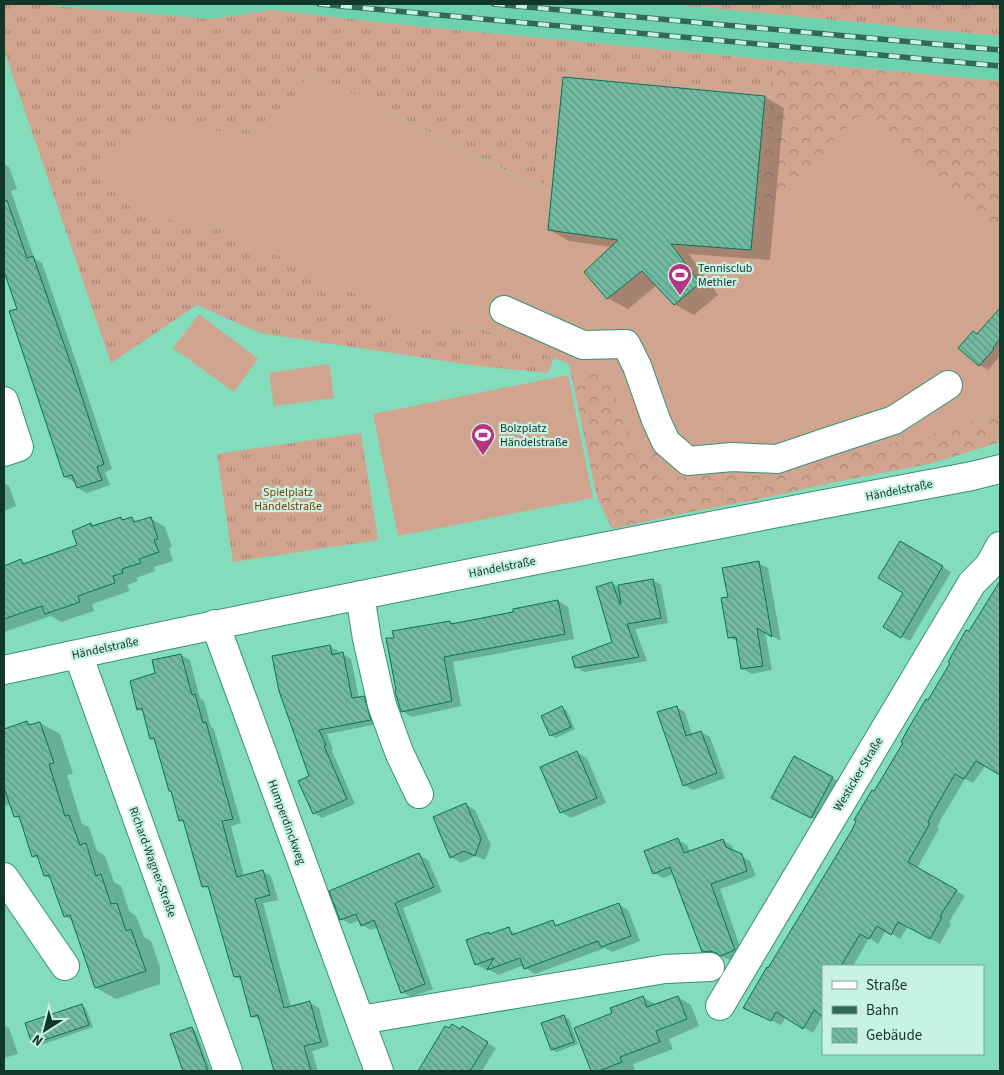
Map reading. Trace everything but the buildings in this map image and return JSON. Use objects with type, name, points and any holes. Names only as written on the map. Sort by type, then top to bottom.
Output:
[{"type":"street","points":[[504,310],[583,345],[626,344],[637,366],[666,442],[688,461],[732,457],[777,460],[894,420],[948,385]]},
{"type":"street","points":[[4,401],[19,447],[4,452]]},
{"type":"street","name":"Händelstraße","points":[[4,670],[215,624],[1000,469]]},
{"type":"street","name":"Westicker Straße","points":[[720,1006],[972,583],[989,566],[1000,546]]},
{"type":"street","points":[[349,598],[351,644],[358,688]]},
{"type":"street","points":[[349,598],[367,639],[382,704],[399,752],[419,794]]},
{"type":"street","name":"Humperdinckweg","points":[[215,624],[379,1071]]},
{"type":"street","name":"Richard-Wagner-Straße","points":[[78,654],[228,1071]]},
{"type":"street","points":[[4,877],[65,966]]},
{"type":"street","points":[[360,1020],[665,969],[710,968]]},
{"type":"shaded area","points":[[33,4],[669,4],[1000,36],[1000,81],[394,24],[272,10],[212,19]]},
{"type":"green space","points":[[4,4],[33,4],[212,19],[272,10],[394,24],[773,60],[770,91],[556,72],[544,190],[310,72],[278,121],[245,135],[195,128],[137,213],[224,228],[432,332],[475,326],[554,358],[548,373],[478,366],[260,333],[197,305],[111,363],[4,50]]},
{"type":"green space","points":[[669,4],[1000,4],[1000,36]]},
{"type":"green space","points":[[773,60],[1000,81],[1000,239],[863,117],[855,118],[757,228]]},
{"type":"green space","name":"Tennisclub Methler","points":[[310,72],[543,190],[556,72],[770,91],[757,227],[855,118],[863,117],[1000,239],[1000,414],[914,439],[778,469],[658,479],[659,455],[656,445],[638,450],[608,377],[569,364],[475,326],[432,332],[224,228],[137,213],[105,180],[111,155],[140,129],[195,128],[245,135],[278,121]]},
{"type":"green space","points":[[199,314],[258,359],[234,392],[173,348]]},
{"type":"green space","points":[[329,364],[334,398],[274,406],[269,373]]},
{"type":"green space","points":[[569,364],[608,377],[638,450],[656,444],[659,455],[658,479],[914,439],[1000,414],[1000,442],[929,464],[612,529],[597,497]]},
{"type":"green space","name":"Bolzplatz Händelstraße","points":[[568,375],[593,498],[398,536],[373,414]]},
{"type":"green space","name":"Spielplatz Händelstraße","points":[[361,433],[378,540],[233,562],[217,454]]},
{"type":"railway","points":[[319,4],[1000,66]]},
{"type":"railway","points":[[494,4],[1000,50]]},
{"type":"place","name":"Tennisclub Methler","points":[[680,296]]},
{"type":"place","name":"Bolzplatz Händelstraße","points":[[483,456]]}]
